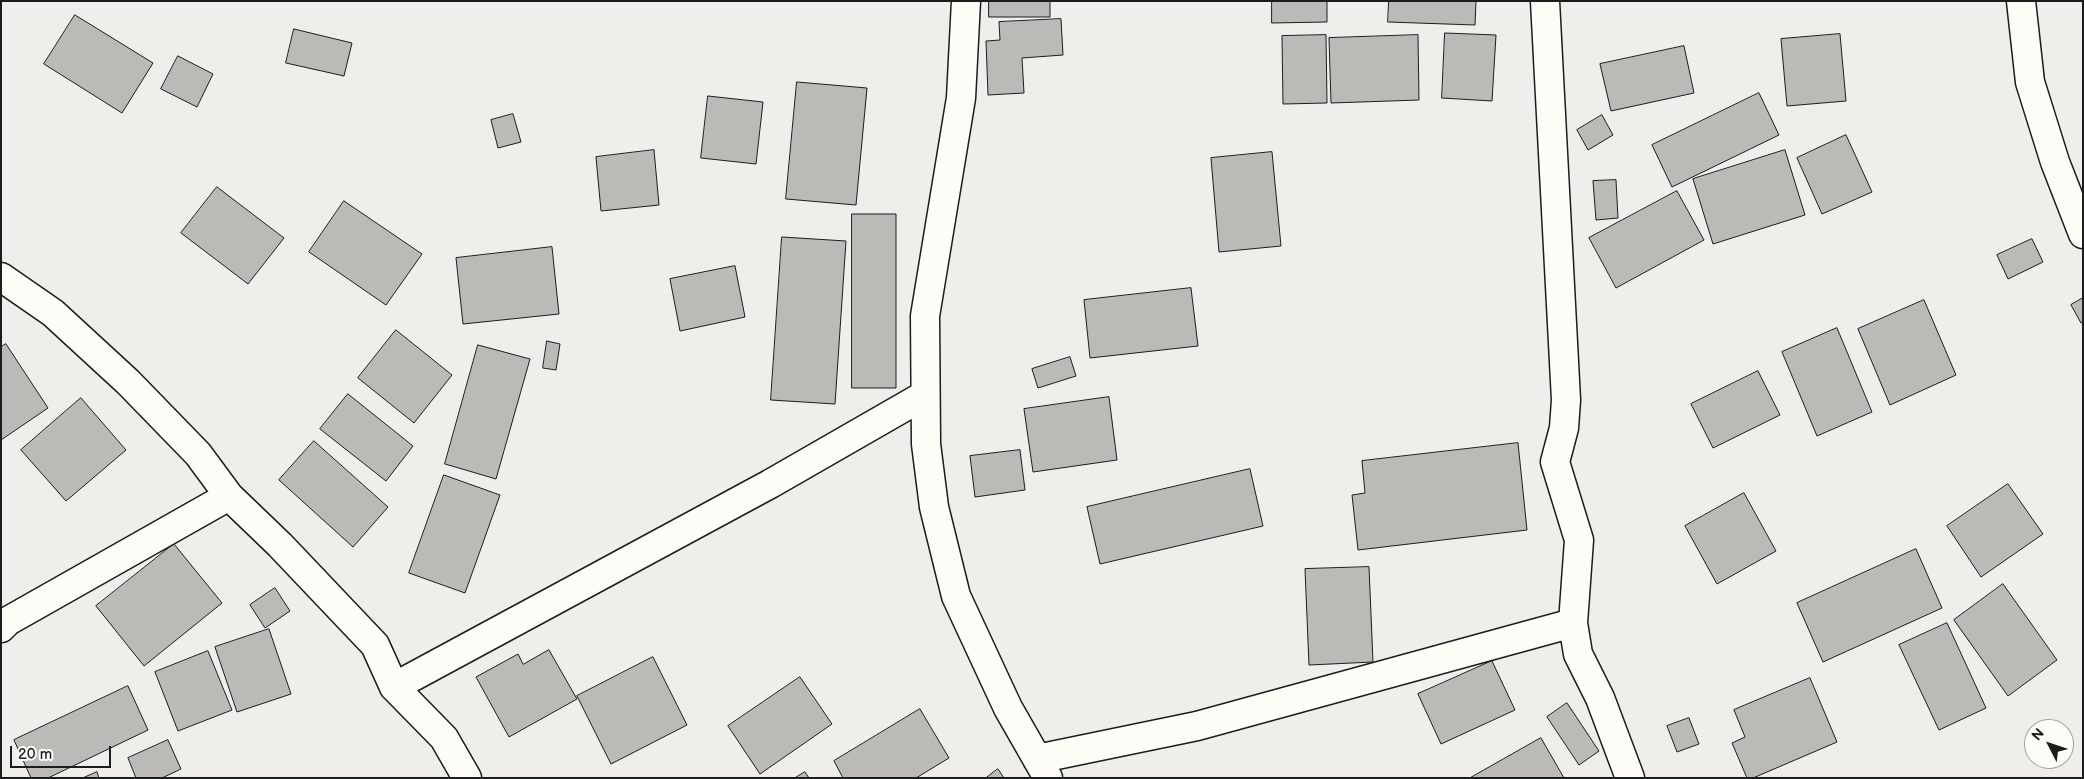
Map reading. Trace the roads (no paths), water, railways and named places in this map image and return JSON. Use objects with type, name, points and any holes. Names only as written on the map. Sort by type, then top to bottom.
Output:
[{"type":"street","points":[[966,1],[961,98],[925,316],[926,444],[934,507],[956,596],[1008,708],[1043,768],[1574,623]]},
{"type":"street","points":[[1546,1],[1566,400],[1564,428],[1555,462],[1579,540],[1574,623],[1578,654],[1600,698],[1630,778]]},
{"type":"street","points":[[2022,1],[2030,82],[2056,162],[2083,234]]},
{"type":"street","points":[[1,277],[53,313],[128,382],[198,454],[229,496],[287,552],[375,646],[394,687],[444,738],[467,778]]},
{"type":"street","points":[[394,687],[770,484],[925,395]]},
{"type":"street","points":[[1,628],[8,621],[229,496]]}]
